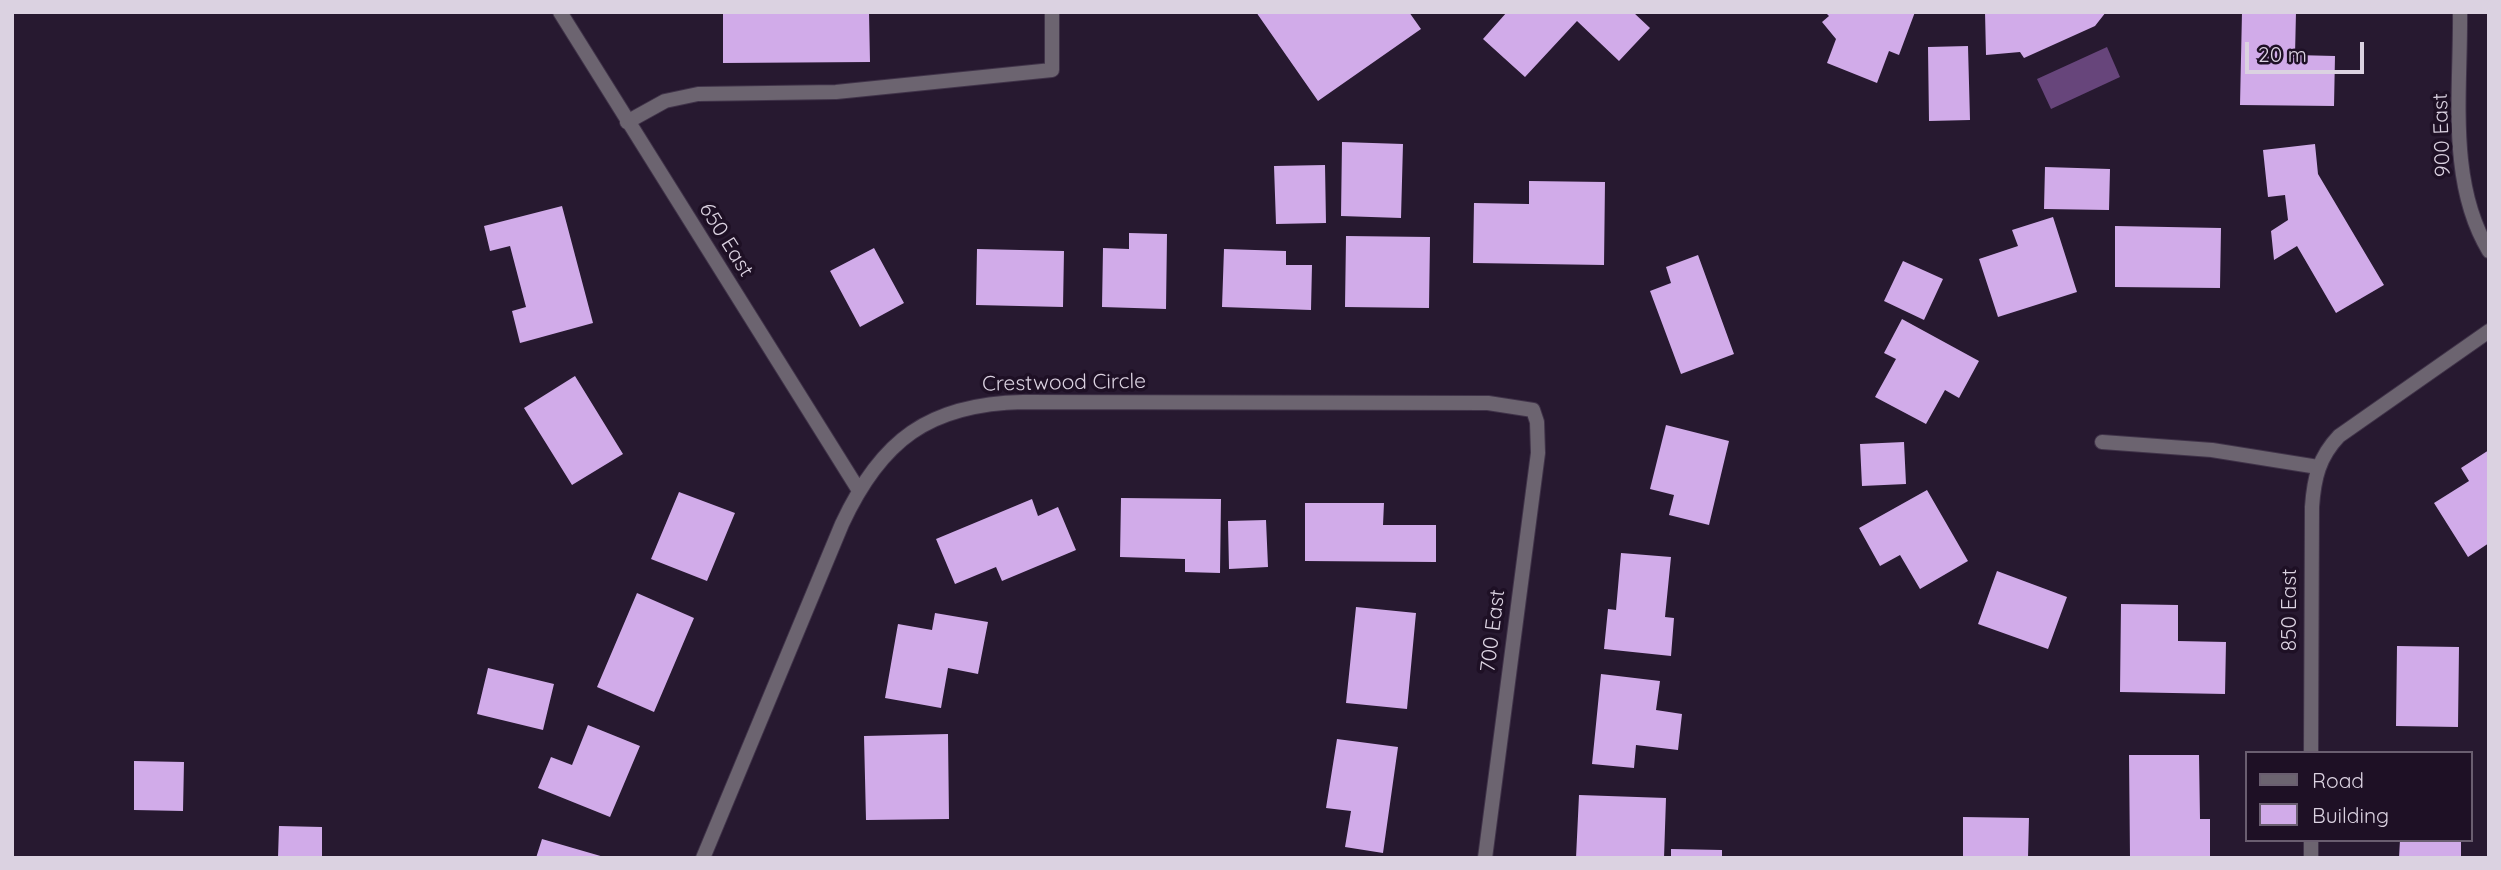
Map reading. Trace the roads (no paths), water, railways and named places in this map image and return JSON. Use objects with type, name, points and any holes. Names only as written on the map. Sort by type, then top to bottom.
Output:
[{"type":"street","name":"650 East","points":[[560,12],[858,489]]},
{"type":"street","points":[[627,122],[666,101],[698,94],[836,92],[1052,70],[1052,12]]},
{"type":"street","name":"900 East","points":[[2460,12],[2462,167],[2473,220],[2489,251]]},
{"type":"street","name":"850 East","points":[[2311,751],[2312,507],[2318,467],[2339,436],[2489,331]]},
{"type":"street","name":"Crestwood Circle","points":[[703,858],[858,489],[890,449],[922,424],[951,411],[987,403],[1488,403],[1533,410]]},
{"type":"street","name":"700 East","points":[[1485,858],[1538,453],[1537,422],[1533,410]]},
{"type":"street","points":[[2102,442],[2212,450],[2318,467]]}]
